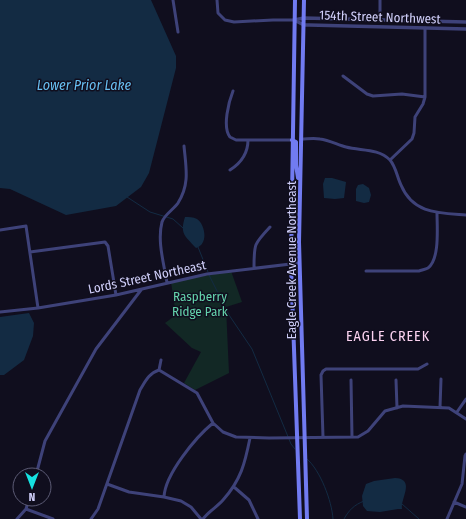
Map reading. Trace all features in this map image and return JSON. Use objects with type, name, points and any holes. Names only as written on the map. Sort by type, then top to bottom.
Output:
[{"type":"main road","name":"Eagle Creek Avenue Northeast","points":[[295,0],[291,264],[300,519]]},
{"type":"main road","name":"Eagle Creek Avenue Northeast","points":[[304,0],[299,263],[308,519]]},
{"type":"main road","points":[[292,140],[296,142],[297,170],[300,184]]},
{"type":"street","points":[[173,0],[178,32]]},
{"type":"street","name":"154th Street Northwest","points":[[217,0],[218,13],[225,20],[234,22],[294,20],[304,18],[466,22]]},
{"type":"street","points":[[380,0],[380,20]]},
{"type":"street","name":"154th Street Northwest","points":[[294,20],[304,24],[466,29]]},
{"type":"street","points":[[390,160],[412,139],[415,118],[423,104],[425,97],[425,28]]},
{"type":"street","points":[[343,76],[367,94],[373,96],[402,94],[425,97]]},
{"type":"street","points":[[233,91],[228,105],[228,131],[230,137],[236,140],[292,140]]},
{"type":"street","points":[[301,139],[321,139],[356,150],[373,151],[383,155],[390,160],[396,170],[404,193],[415,204],[426,210],[437,213],[466,215]]},
{"type":"street","points":[[230,170],[237,166],[246,155],[248,140]]},
{"type":"street","points":[[167,283],[160,236],[163,220],[177,204],[184,191],[187,181],[184,146]]},
{"type":"street","points":[[366,271],[419,271],[428,268],[433,262],[436,253],[437,213]]},
{"type":"street","points":[[0,230],[26,226],[38,308]]},
{"type":"street","points":[[254,267],[254,249],[257,241],[270,227]]},
{"type":"street","points":[[30,252],[105,242],[108,246],[116,295]]},
{"type":"street","name":"Lords Street Northeast","points":[[0,312],[38,308],[116,295],[207,274],[254,267],[299,263]]},
{"type":"street","points":[[38,467],[45,441],[93,356],[141,290]]},
{"type":"street","points":[[159,370],[161,360]]},
{"type":"street","points":[[323,437],[321,375],[323,371],[326,369],[418,369],[427,364]]},
{"type":"street","points":[[91,519],[98,509],[140,390],[148,377],[153,372],[159,370],[197,393],[213,423],[223,432],[236,437],[358,437],[368,431],[385,411],[402,406],[450,408],[466,419]]},
{"type":"street","points":[[440,407],[441,379]]},
{"type":"street","points":[[351,380],[352,437]]},
{"type":"street","points":[[396,380],[397,408]]},
{"type":"street","points":[[457,412],[466,399]]},
{"type":"street","points":[[164,497],[166,484],[171,475],[195,440],[213,423]]},
{"type":"street","points":[[107,484],[129,492],[181,501],[191,507],[202,519],[207,513],[216,507],[234,487],[245,464],[250,438]]},
{"type":"street","points":[[447,519],[462,484],[466,454]]},
{"type":"street","points":[[234,487],[249,500],[258,519]]},
{"type":"street","points":[[454,502],[466,508]]},
{"type":"street","points":[[17,519],[26,509],[53,519]]},
{"type":"green space","name":"Raspberry Ridge Park","points":[[231,271],[242,302],[226,307],[229,373],[195,390],[184,383],[201,352],[192,348],[165,323],[176,315],[171,282]]},
{"type":"water","name":"Lower Prior Lake","points":[[0,0],[151,0],[176,56],[176,68],[149,173],[141,187],[116,206],[66,215],[10,189],[0,188]]},
{"type":"water","points":[[325,178],[332,178],[346,182],[344,198],[324,198],[323,184]]},
{"type":"water","points":[[363,184],[369,188],[371,195],[369,202],[364,203],[356,201],[356,189],[358,185]]},
{"type":"water","points":[[185,217],[197,219],[204,229],[203,242],[196,248],[184,233],[183,227]]},
{"type":"water","points":[[29,313],[34,323],[33,336],[24,360],[4,375],[0,375],[0,317]]},
{"type":"water","points":[[395,478],[401,479],[405,482],[406,486],[402,509],[380,512],[367,511],[363,506],[362,496],[366,484],[374,481]]},
{"type":"waterway","points":[[127,197],[150,212],[173,219],[183,228]]},
{"type":"waterway","points":[[198,247],[208,272]]},
{"type":"waterway","points":[[209,275],[229,315],[252,349],[291,444],[295,449]]},
{"type":"waterway","points":[[307,459],[321,478],[328,495],[333,519]]},
{"type":"waterway","points":[[344,519],[352,508],[364,501]]},
{"type":"waterway","points":[[402,504],[419,519]]},
{"type":"district","name":"EAGLE CREEK","points":[[388,336]]}]
